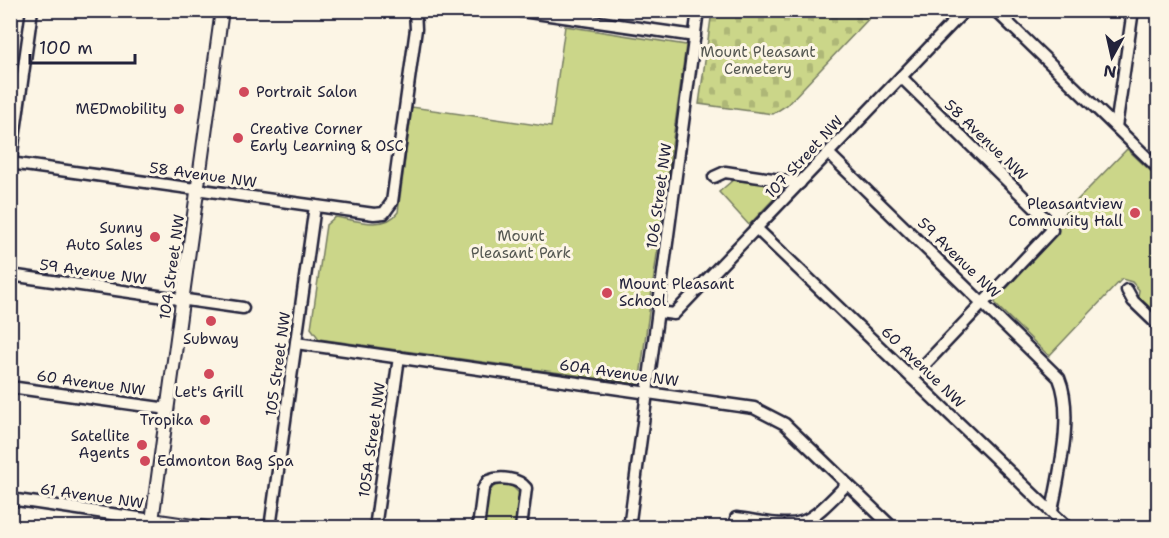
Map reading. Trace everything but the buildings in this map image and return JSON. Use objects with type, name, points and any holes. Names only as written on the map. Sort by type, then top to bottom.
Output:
[{"type":"main road","name":"104 Street NW","points":[[151,524],[222,10]]},
{"type":"main road","name":"61 Avenue NW","points":[[151,524],[206,528]]},
{"type":"street","points":[[11,165],[32,10]]},
{"type":"street","name":"58 Avenue NW","points":[[11,165],[374,214],[384,213],[389,208],[416,29],[415,10]]},
{"type":"street","points":[[515,10],[695,36]]},
{"type":"street","name":"106 Street NW","points":[[629,528],[698,10]]},
{"type":"street","name":"107 Street NW","points":[[659,312],[674,314],[965,10]]},
{"type":"street","points":[[995,10],[1158,168]]},
{"type":"street","points":[[1116,127],[1133,10]]},
{"type":"street","name":"58 Avenue NW","points":[[901,77],[1050,225],[1048,236],[984,303]]},
{"type":"street","name":"59 Avenue NW","points":[[828,153],[1042,358],[1059,378],[1063,388],[1066,417],[1052,512]]},
{"type":"street","points":[[714,177],[725,172],[800,183]]},
{"type":"street","name":"105 Street NW","points":[[270,528],[315,206]]},
{"type":"street","name":"60 Avenue NW","points":[[757,229],[1068,528]]},
{"type":"street","name":"59 Avenue NW","points":[[10,275],[243,308]]},
{"type":"street","points":[[1127,290],[1133,301],[1158,325]]},
{"type":"street","points":[[912,378],[984,303]]},
{"type":"street","name":"60A Avenue NW","points":[[296,343],[746,406],[768,413],[785,424],[893,528]]},
{"type":"street","name":"105A Street NW","points":[[375,528],[399,357]]},
{"type":"street","name":"60 Avenue NW","points":[[10,387],[168,409]]},
{"type":"street","points":[[478,528],[483,489],[488,481],[496,478],[515,480],[526,488],[522,528]]},
{"type":"street","points":[[736,518],[790,525],[806,522],[816,516],[847,484]]},
{"type":"street","name":"61 Avenue NW","points":[[10,499],[151,524]]},
{"type":"green space","name":"Mount Pleasant Cemetery","points":[[712,10],[876,11],[787,105],[773,114],[699,104]]},
{"type":"green space","name":"Mount Pleasant Park","points":[[565,26],[686,45],[639,384],[319,339],[311,328],[326,225],[335,217],[378,223],[392,218],[398,212],[412,107],[551,127]]},
{"type":"green space","points":[[1127,149],[1158,178],[1158,315],[1138,296],[1139,290],[1132,282],[1122,279],[1049,356],[996,305],[995,301],[1055,236],[1058,227],[1056,222]]},
{"type":"green space","points":[[733,180],[780,186],[783,189],[749,225],[719,192]]},
{"type":"green space","points":[[496,484],[511,485],[520,494],[516,527],[484,528],[489,492]]},
{"type":"place","name":"Portrait Salon","points":[[244,92]]},
{"type":"place","name":"MEDmobility","points":[[179,109]]},
{"type":"place","name":"Creative Corner Early Learning & OSC","points":[[238,138]]},
{"type":"place","name":"Pleasantview Community Hall","points":[[1135,213]]},
{"type":"place","name":"Sunny Auto Sales","points":[[155,237]]},
{"type":"place","name":"Mount Pleasant School","points":[[607,293]]},
{"type":"place","name":"Subway","points":[[211,321]]},
{"type":"place","name":"Let's Grill","points":[[209,374]]},
{"type":"place","name":"Tropika","points":[[205,420]]},
{"type":"place","name":"Satellite Agents","points":[[142,445]]},
{"type":"place","name":"Edmonton Bag Spa","points":[[145,461]]}]
